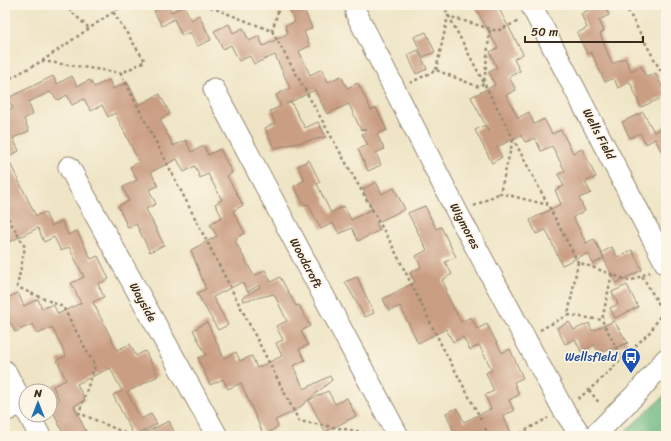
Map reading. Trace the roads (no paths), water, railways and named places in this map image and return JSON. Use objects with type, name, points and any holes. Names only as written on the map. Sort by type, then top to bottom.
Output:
[{"type":"street","name":"Wells Field","points":[[533,9],[660,267]]},
{"type":"street","name":"Wigmores","points":[[356,13],[458,214],[567,416],[581,436]]},
{"type":"street","name":"Woodcroft","points":[[214,89],[398,436]]},
{"type":"street","name":"Wayside","points":[[69,167],[217,436]]},
{"type":"street","points":[[594,436],[639,391],[666,359]]},
{"type":"street","points":[[5,371],[18,405]]},
{"type":"street","points":[[30,423],[40,436]]},
{"type":"place","name":"Wellsfield","points":[[631,374]]}]
